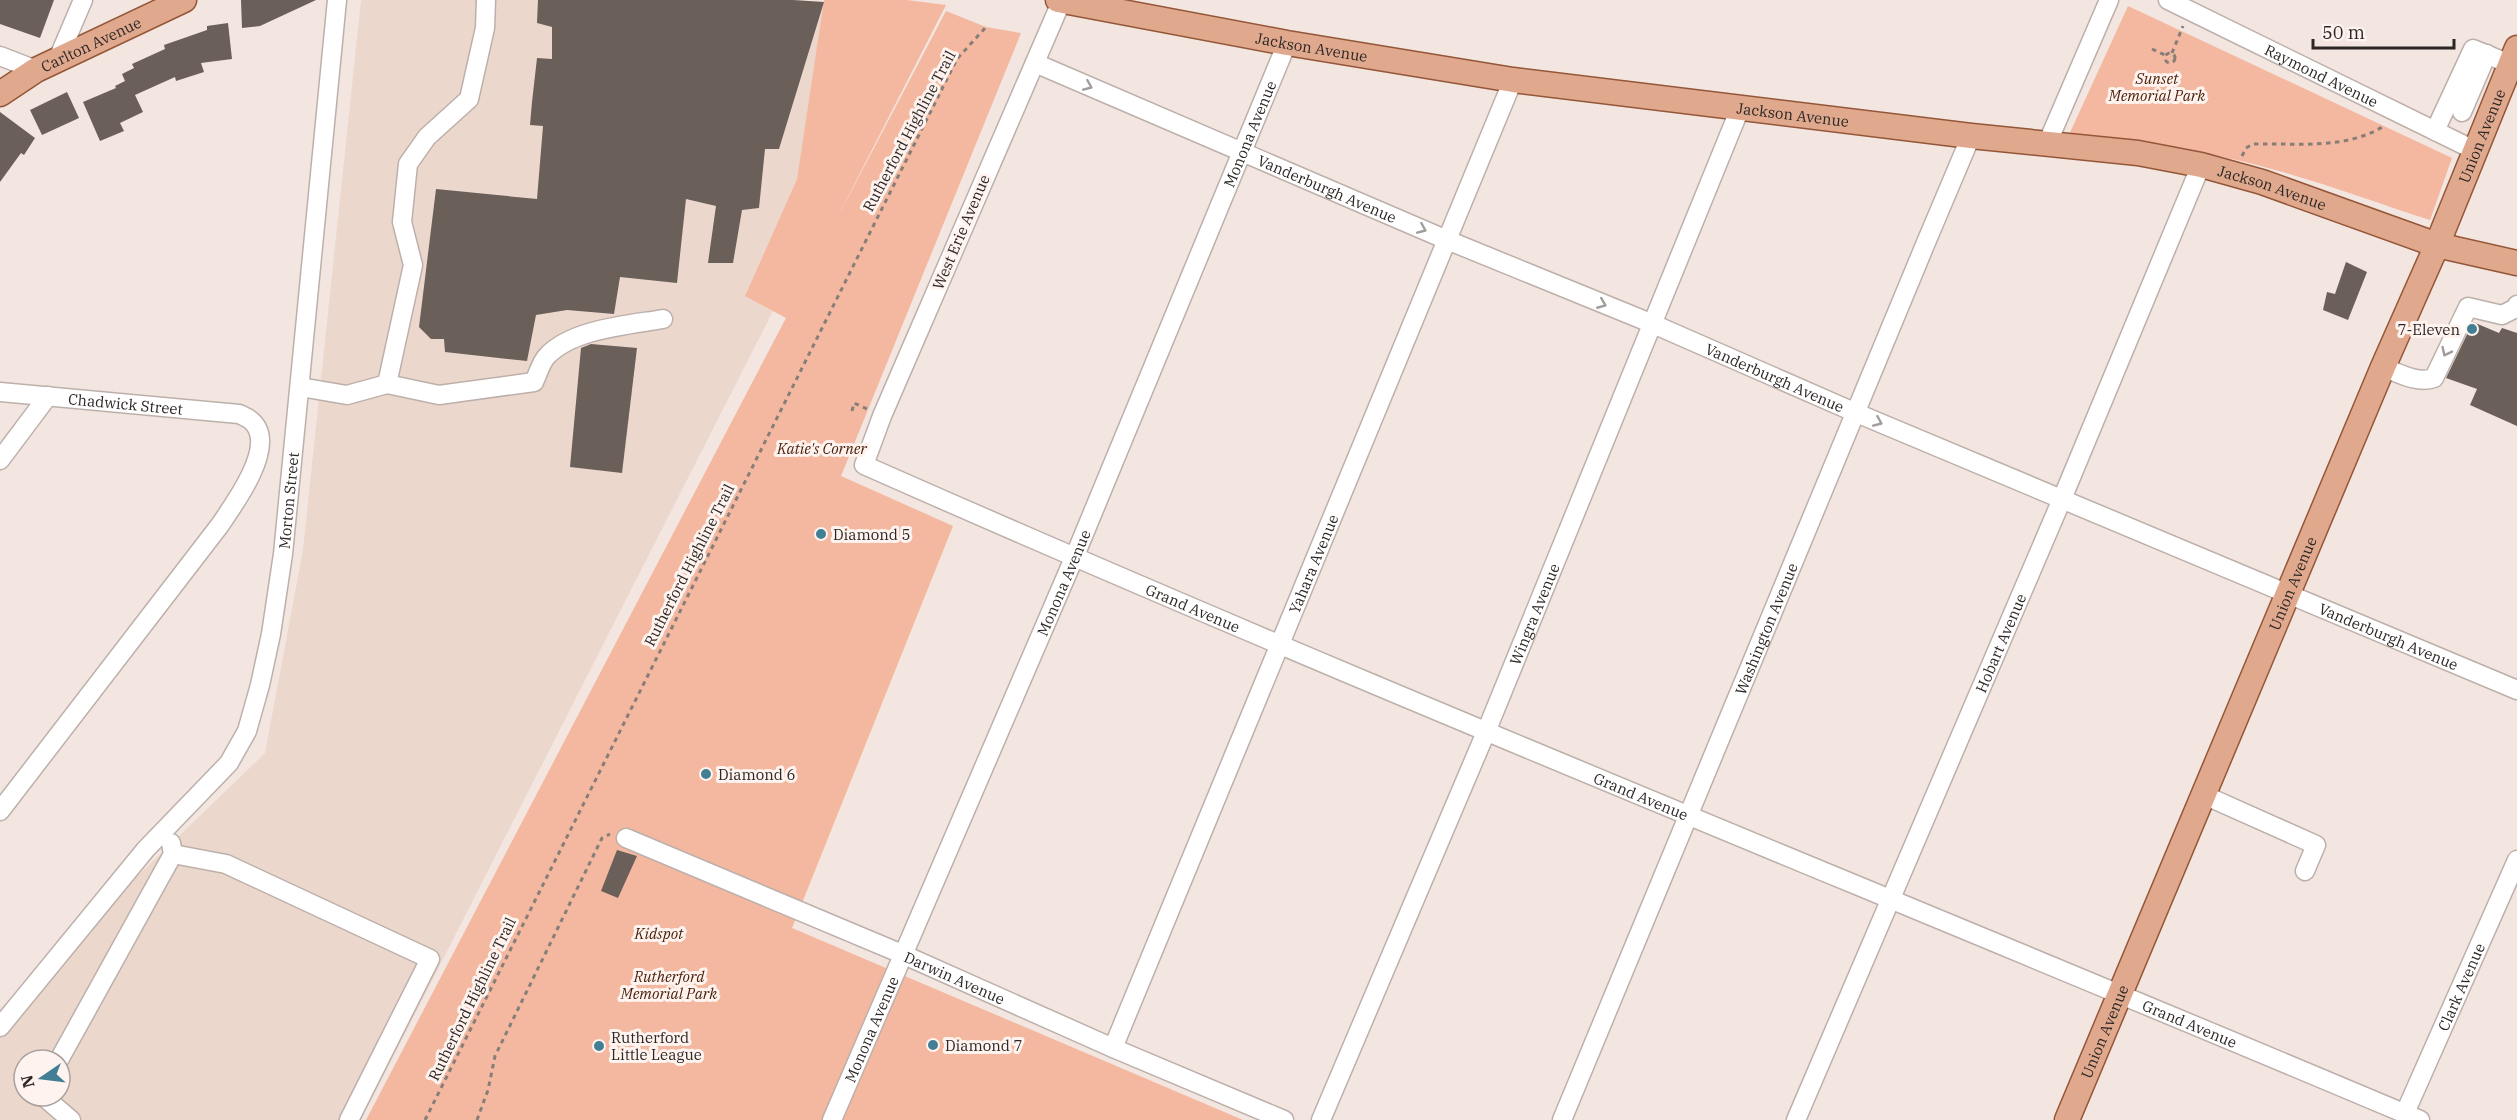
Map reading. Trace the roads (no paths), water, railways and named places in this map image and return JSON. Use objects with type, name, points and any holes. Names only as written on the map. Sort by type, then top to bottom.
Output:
[{"type":"main road","name":"Carlton Avenue","points":[[0,94],[46,66],[184,0]]},
{"type":"main road","name":"Jackson Avenue","points":[[1061,0],[1287,42],[1513,80],[1741,106],[1971,136],[2138,153],[2201,165],[2237,175],[2437,245],[2517,263]]},
{"type":"main road","name":"Union Avenue","points":[[2067,1120],[2383,368],[2437,245],[2514,56]]},
{"type":"street","points":[[0,56],[46,66],[83,0]]},
{"type":"street","name":"Morton Street","points":[[0,1028],[147,849],[229,763],[247,731],[272,634],[283,554],[337,0]]},
{"type":"street","points":[[387,384],[413,266],[402,222],[408,164],[427,137],[469,99],[484,28],[486,0]]},
{"type":"street","name":"West Erie Avenue","points":[[864,465],[887,405],[1061,0]]},
{"type":"street","points":[[2047,144],[2109,0]]},
{"type":"street","name":"Raymond Avenue","points":[[2168,0],[2474,150]]},
{"type":"street","name":"Monona Avenue","points":[[832,1120],[1074,558],[1287,42]]},
{"type":"street","points":[[2435,131],[2455,108],[2473,49],[2487,54],[2514,56]]},
{"type":"street","name":"Vanderburgh Avenue","points":[[1035,63],[1447,240],[1653,324],[1854,412],[2517,690]]},
{"type":"street","name":"Yahara Avenue","points":[[1113,1048],[1513,80]]},
{"type":"street","name":"Wingra Avenue","points":[[1321,1120],[1486,732],[1741,106]]},
{"type":"street","points":[[2455,108],[2486,122]]},
{"type":"street","name":"Washington Avenue","points":[[1562,1120],[1690,818],[1854,412],[1971,136]]},
{"type":"street","name":"Hobart Avenue","points":[[1796,1120],[1889,898],[2062,499],[2201,165]]},
{"type":"street","points":[[2383,368],[2418,380],[2430,380],[2434,378],[2468,307],[2502,315],[2517,307]]},
{"type":"street","points":[[300,387],[347,395],[387,384],[439,395],[534,382],[546,357],[572,339],[608,329],[663,319]]},
{"type":"street","name":"Chadwick Street","points":[[0,392],[239,414],[250,419],[258,429],[260,442],[249,479],[236,502],[0,811]]},
{"type":"street","points":[[0,460],[48,396]]},
{"type":"street","name":"Grand Avenue","points":[[864,465],[1074,558],[1690,818],[1889,898],[2413,1117]]},
{"type":"street","points":[[2204,795],[2316,845],[2305,871]]},
{"type":"street","points":[[66,1048],[173,854],[168,827]]},
{"type":"street","name":"Darwin Avenue","points":[[626,838],[902,954],[1113,1048],[1284,1120]]},
{"type":"street","points":[[173,854],[226,864],[430,959],[349,1120]]},
{"type":"street","name":"Clark Avenue","points":[[2413,1117],[2517,860]]},
{"type":"street","points":[[57,1108],[71,1120]]},
{"type":"place","name":"7-Eleven","points":[[2472,329]]},
{"type":"place","name":"Diamond 5","points":[[821,534]]},
{"type":"place","name":"Diamond 6","points":[[706,774]]},
{"type":"place","name":"Diamond 7","points":[[933,1045]]},
{"type":"place","name":"Rutherford Little League","points":[[599,1046]]},
{"type":"park label","name":"Sunset Memorial Park","points":[[2157,86]]},
{"type":"park label","name":"Katie's Corner","points":[[822,448]]},
{"type":"park label","name":"Kidspot","points":[[659,933]]},
{"type":"park label","name":"Rutherford Memorial Park","points":[[669,984]]}]
